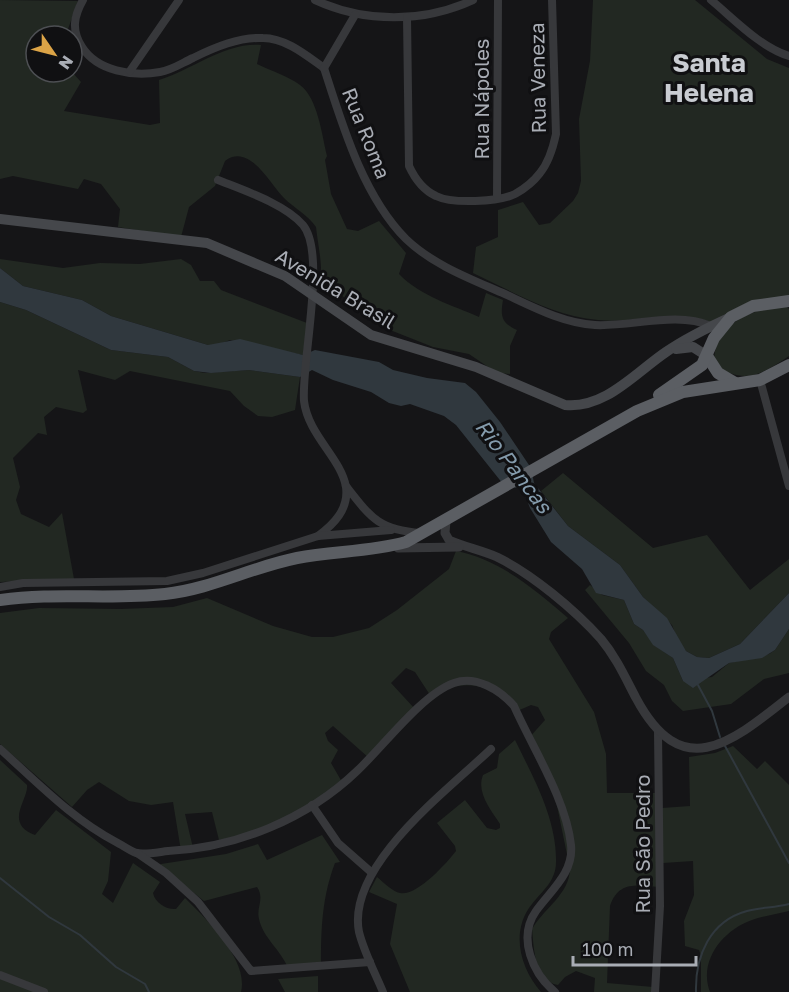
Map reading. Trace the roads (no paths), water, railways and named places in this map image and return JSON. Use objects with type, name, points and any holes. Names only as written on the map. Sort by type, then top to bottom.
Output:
[{"type":"highway","points":[[0,600],[64,594],[165,594],[200,588],[296,558],[379,549],[426,533],[637,411],[691,374],[707,356],[714,338],[731,316],[753,306],[787,303]]},
{"type":"highway","points":[[707,356],[725,378],[736,383]]},
{"type":"highway","points":[[637,411],[683,392],[760,380],[789,365]]},
{"type":"main road","name":"Avenida Brasil","points":[[0,219],[207,243],[258,262],[312,293],[371,334],[476,367],[565,405],[578,406],[594,403],[667,351],[731,316]]},
{"type":"main road","points":[[667,351],[693,347],[707,356]]},
{"type":"street","points":[[83,0],[74,16],[74,30],[80,45],[89,57],[104,68],[130,71],[159,72],[220,46],[245,39],[266,38],[284,42],[324,68],[356,15]]},
{"type":"street","points":[[130,71],[179,0]]},
{"type":"street","points":[[315,0],[356,15],[407,17],[445,11],[473,0]]},
{"type":"street","name":"Rua Nápoles","points":[[497,198],[498,0]]},
{"type":"street","name":"Rua Veneza","points":[[407,17],[406,121],[409,166],[414,177],[438,198],[459,202],[497,198],[513,195],[529,184],[541,172],[552,153],[556,134],[552,0]]},
{"type":"street","points":[[711,0],[757,38],[780,54],[789,56]]},
{"type":"street","name":"Rua Roma","points":[[324,68],[357,160],[372,191],[406,238],[436,261],[461,275],[534,308],[569,321],[594,325],[688,319],[711,326]]},
{"type":"street","points":[[218,180],[276,206],[303,225],[308,234],[312,293],[304,400],[308,420],[346,486],[373,518],[391,530]]},
{"type":"street","points":[[760,380],[789,486]]},
{"type":"street","points":[[318,536],[341,514],[346,486]]},
{"type":"street","points":[[446,521],[447,537],[514,566],[539,584],[600,638],[620,665],[636,699],[658,731],[675,744],[694,750],[714,748],[788,699]]},
{"type":"street","points":[[0,587],[22,583],[167,580],[203,573],[318,536],[391,530],[426,533]]},
{"type":"street","points":[[379,549],[467,547]]},
{"type":"street","points":[[137,853],[180,851],[221,845],[266,830],[312,805],[355,773],[422,705],[442,690],[454,683],[467,681],[485,685],[502,693],[514,706],[566,814],[572,847],[568,868],[551,895],[535,912],[528,930],[533,967],[543,982],[555,992]]},
{"type":"street","name":"Rua São Pedro","points":[[655,992],[660,906],[658,731]]},
{"type":"street","points":[[0,749],[81,821],[137,853],[166,873],[198,902],[252,971],[370,962]]},
{"type":"street","points":[[383,992],[359,931],[359,901],[371,872],[405,831],[491,749]]},
{"type":"street","points":[[312,805],[338,843],[371,872]]},
{"type":"street","points":[[0,975],[44,992]]},
{"type":"water","name":"Rio Pancas","points":[[0,268],[23,286],[82,300],[111,316],[208,345],[240,339],[303,355],[315,350],[379,362],[393,370],[427,378],[465,383],[476,392],[500,422],[531,468],[534,483],[568,526],[620,565],[643,597],[667,618],[686,651],[697,657],[709,658],[740,644],[789,593],[789,629],[775,650],[762,658],[729,663],[693,688],[683,681],[673,658],[653,645],[643,630],[634,624],[624,600],[596,593],[582,569],[551,542],[530,508],[523,490],[503,484],[456,425],[444,416],[410,404],[401,406],[389,403],[371,392],[333,380],[312,370],[300,377],[249,370],[211,373],[194,371],[168,357],[111,350],[26,310],[0,302]]},
{"type":"waterway","points":[[698,685],[712,711],[720,737]]},
{"type":"waterway","points":[[725,746],[789,863]]},
{"type":"waterway","points":[[0,878],[49,917],[80,935],[116,967],[145,984],[149,992]]},
{"type":"waterway","points":[[696,992],[696,979],[702,953],[707,942],[723,923],[747,911],[789,904]]},
{"type":"district","name":"Santa Helena","points":[[709,76]]}]
